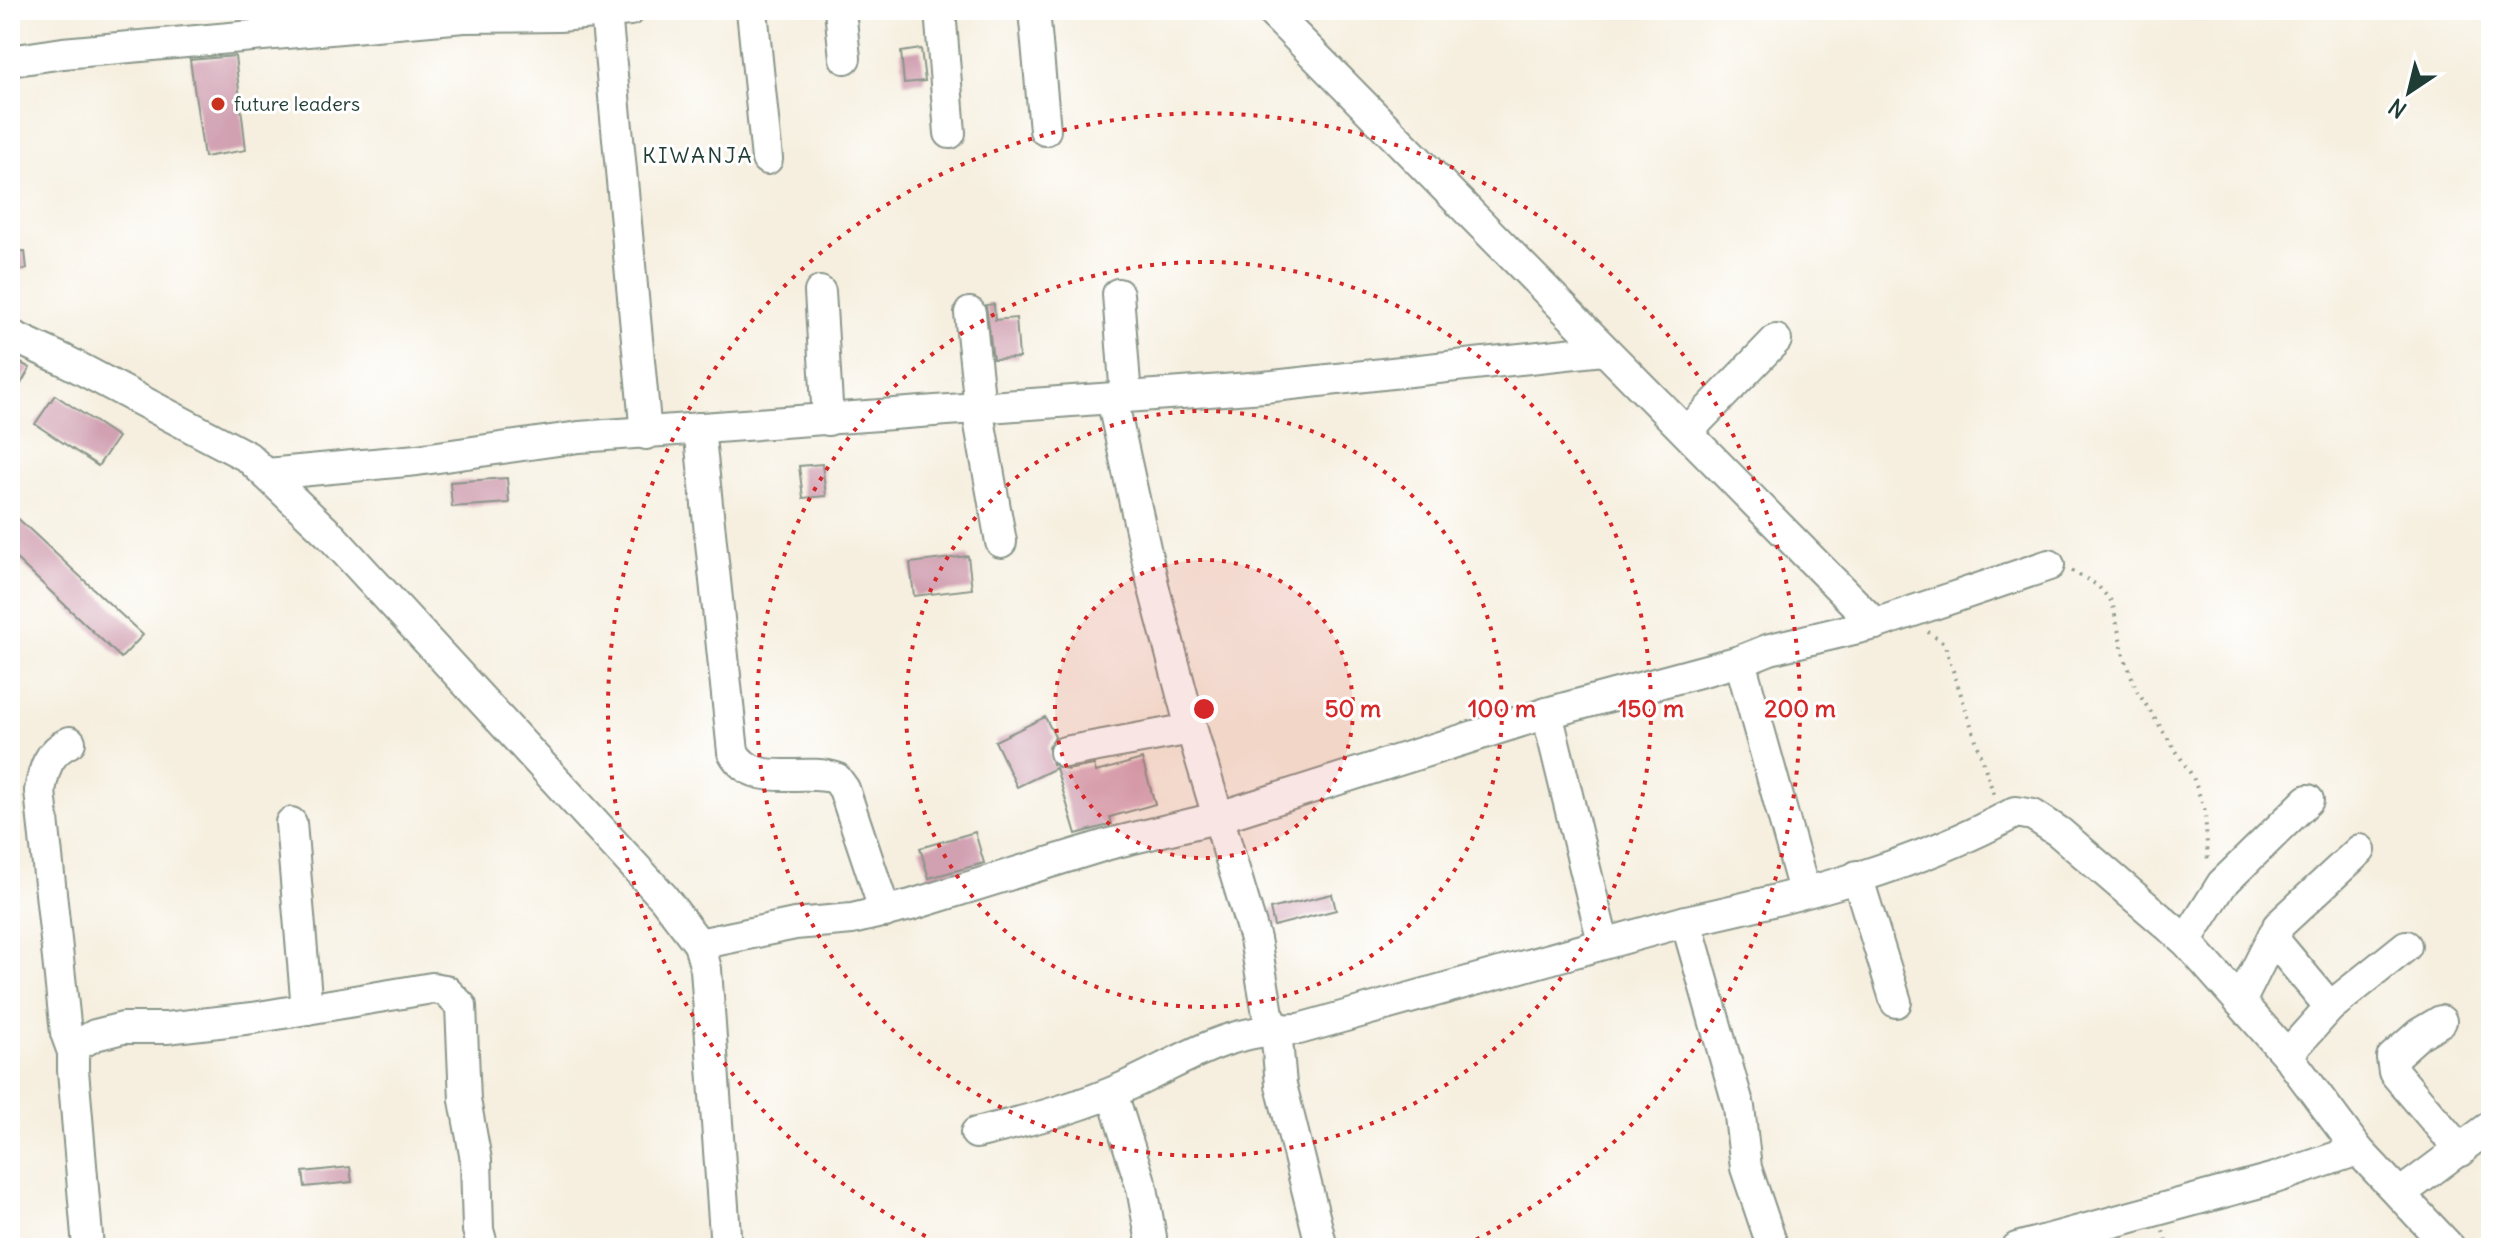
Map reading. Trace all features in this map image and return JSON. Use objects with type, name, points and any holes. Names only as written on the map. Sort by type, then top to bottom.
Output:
[{"type":"street","points":[[752,10],[767,159]]},
{"type":"street","points":[[840,10],[845,58]]},
{"type":"street","points":[[940,10],[950,133]]},
{"type":"street","points":[[1034,10],[1045,130]]},
{"type":"street","points":[[10,61],[233,23],[618,11],[646,434]]},
{"type":"street","points":[[1272,11],[1875,624]]},
{"type":"street","points":[[820,292],[828,420]]},
{"type":"street","points":[[1118,294],[1119,398],[1154,589],[1216,818],[1255,939],[1268,1014],[1276,1029],[1281,1085],[1322,1248]]},
{"type":"street","points":[[970,313],[978,408],[1001,542]]},
{"type":"street","points":[[10,335],[220,439],[267,474],[332,537],[663,897],[699,944],[710,995],[726,1248]]},
{"type":"street","points":[[1688,431],[1776,340]]},
{"type":"street","points":[[267,474],[417,460],[579,437],[1264,387],[1603,350]]},
{"type":"street","points":[[699,428],[733,752],[741,766],[754,774],[836,778],[844,789],[885,912]]},
{"type":"street","points":[[699,944],[769,929],[885,912],[1109,844],[1216,818],[1547,713],[1740,661],[1770,649],[1875,624],[2049,565]]},
{"type":"street","points":[[1740,661],[1804,891]]},
{"type":"street","points":[[1547,713],[1603,942]]},
{"type":"street","points":[[1065,752],[1191,729]]},
{"type":"street","points":[[70,742],[56,748],[51,756],[40,791],[66,1033],[73,1052],[88,1248]]},
{"type":"street","points":[[2186,941],[2222,884],[2308,800]]},
{"type":"street","points":[[976,1133],[1112,1093],[1221,1040],[1276,1029],[1299,1029],[1603,942],[1857,876],[2016,812],[2033,815],[2059,832],[2186,941],[2287,1055],[2358,1150],[2450,1248]]},
{"type":"street","points":[[291,823],[307,1009]]},
{"type":"street","points":[[2240,1002],[2278,926],[2360,850]]},
{"type":"street","points":[[1857,876],[1896,1002]]},
{"type":"street","points":[[1686,921],[1739,1107],[1746,1168],[1773,1248]]},
{"type":"street","points":[[2274,934],[2275,941],[2330,1007]]},
{"type":"street","points":[[2287,1055],[2330,1007],[2406,946]]},
{"type":"street","points":[[73,1052],[95,1035],[123,1028],[166,1028],[432,988],[455,996],[461,1006],[464,1027],[465,1100],[476,1160],[478,1230],[483,1248]]},
{"type":"street","points":[[2441,1021],[2392,1058],[2394,1072],[2461,1151]]},
{"type":"street","points":[[1112,1093],[1142,1188],[1151,1237]]},
{"type":"street","points":[[2400,1194],[2491,1126]]},
{"type":"street","points":[[2017,1248],[2275,1178],[2358,1150]]},
{"type":"path","points":[[2049,565],[2079,573],[2097,585],[2112,602],[2124,656],[2137,691],[2193,777],[2205,811],[2206,854],[2210,868],[2222,884]]},
{"type":"path","points":[[1925,631],[1944,643],[2002,820]]},
{"type":"building","points":[[921,49],[925,81],[904,83],[901,52]]},
{"type":"building","name":"future leaders","points":[[235,56],[246,150],[204,157],[190,60]]},
{"type":"building","points":[[25,251],[27,269],[10,271],[10,252]]},
{"type":"building","points":[[994,304],[995,320],[1016,318],[1019,358],[993,359],[986,305]]},
{"type":"building","points":[[10,357],[30,368],[10,403]]},
{"type":"building","points":[[55,395],[118,437],[98,466],[35,424]]},
{"type":"building","points":[[822,464],[826,496],[803,498],[799,466]]},
{"type":"building","points":[[507,478],[509,503],[452,507],[450,482]]},
{"type":"building","points":[[10,511],[143,635],[121,658],[10,553]]},
{"type":"building","points":[[968,556],[972,589],[914,596],[910,563]]},
{"type":"building","points":[[1045,717],[1055,737],[1048,747],[1052,764],[1067,770],[1094,765],[1096,772],[1142,759],[1155,804],[1110,817],[1112,824],[1076,834],[1056,768],[1017,787],[995,741]]},
{"type":"building","points":[[975,832],[984,863],[929,878],[920,848]]},
{"type":"building","points":[[1332,894],[1336,910],[1274,926],[1270,909]]},
{"type":"building","points":[[350,1167],[352,1182],[305,1187],[303,1172]]},
{"type":"place","name":"future leaders","points":[[218,104]]},
{"type":"district","name":"KIWANJA","points":[[698,155]]}]
